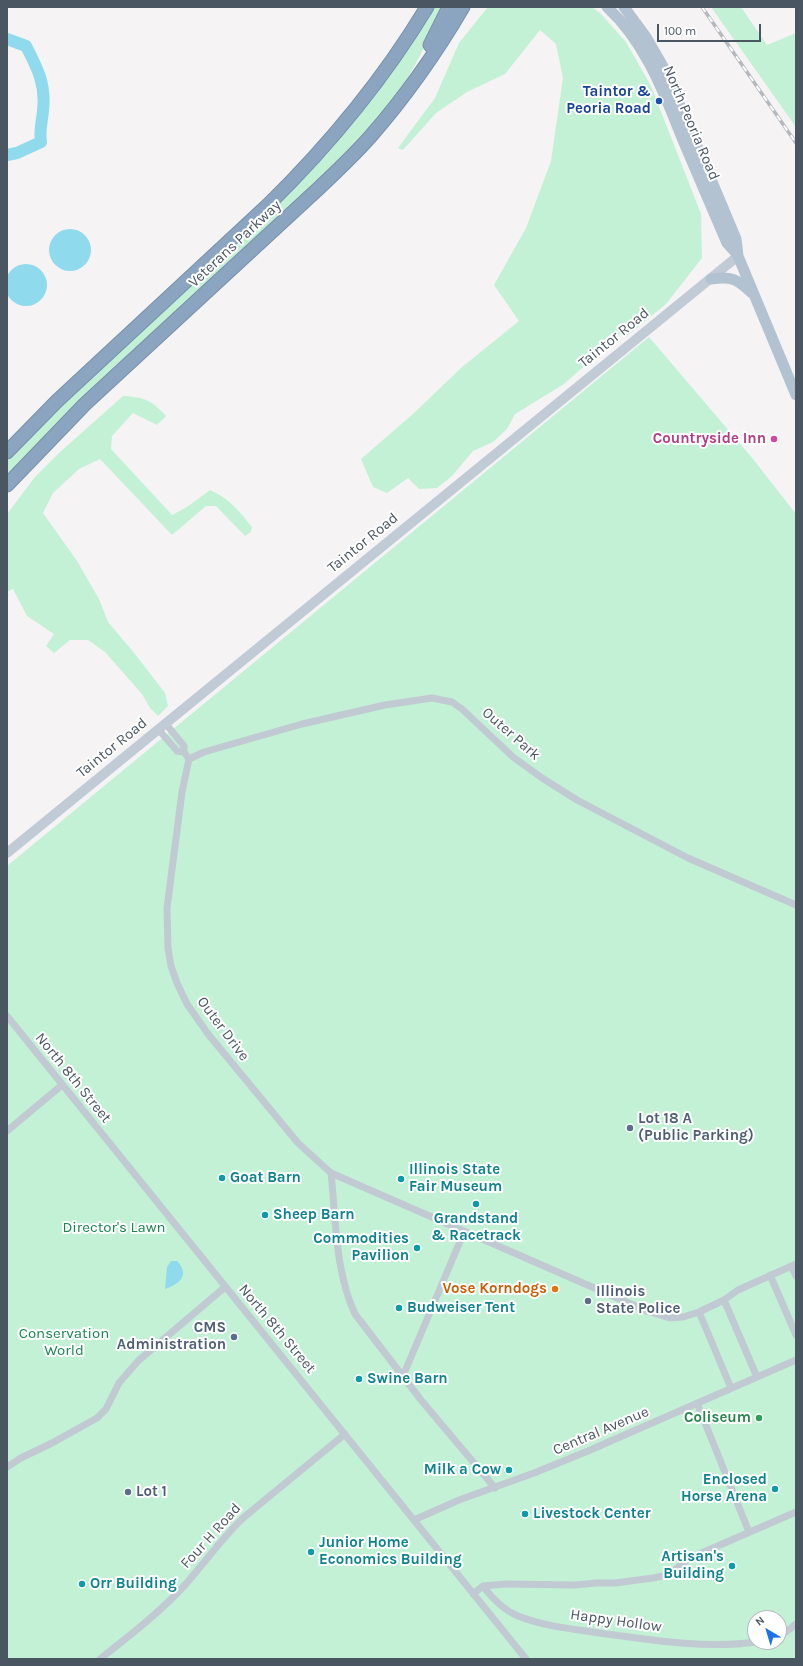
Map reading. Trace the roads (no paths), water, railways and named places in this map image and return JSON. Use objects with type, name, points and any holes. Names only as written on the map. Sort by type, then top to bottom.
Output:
[{"type":"highway","name":"Veterans Parkway","points":[[7,452],[57,401],[268,206],[303,171],[371,91],[427,7]]},
{"type":"highway","points":[[410,88],[449,7]]},
{"type":"highway","name":"Veterans Parkway","points":[[7,485],[85,404],[318,189],[370,137],[410,88],[436,51],[462,7]]},
{"type":"highway","points":[[436,51],[457,27],[469,7]]},
{"type":"main road","name":"North Peoria Road","points":[[607,7],[645,54],[660,84],[727,243],[738,256]]},
{"type":"main road","name":"North Peoria Road","points":[[624,7],[646,37],[665,70],[736,240],[738,256],[796,395]]},
{"type":"main road","name":"Taintor Road","points":[[7,853],[738,256]]},
{"type":"main road","points":[[711,279],[724,277],[733,278],[755,296]]},
{"type":"street","name":"Outer Park","points":[[189,758],[204,752],[344,714],[385,705],[432,698],[441,699],[452,702],[462,709],[513,756],[542,778],[577,800],[688,858],[796,905]]},
{"type":"street","points":[[162,727],[176,751],[184,752],[189,758]]},
{"type":"street","name":"Outer Drive","points":[[189,758],[182,792],[167,908],[168,948],[171,966],[187,1004],[208,1034],[298,1143],[331,1173],[646,1311],[670,1318],[683,1317],[699,1312]]},
{"type":"street","name":"North 8th Street","points":[[7,1016],[526,1659]]},
{"type":"street","points":[[7,1131],[62,1085]]},
{"type":"street","points":[[331,1173],[337,1244],[348,1300],[355,1314],[403,1376],[495,1488]]},
{"type":"street","points":[[403,1376],[464,1232]]},
{"type":"street","points":[[731,1388],[699,1312],[724,1300],[738,1290],[794,1265],[796,1276]]},
{"type":"street","points":[[770,1275],[796,1335]]},
{"type":"street","points":[[7,1467],[21,1458],[97,1418],[106,1408],[119,1383],[138,1361],[225,1287]]},
{"type":"street","points":[[724,1300],[757,1377]]},
{"type":"street","name":"Central Avenue","points":[[414,1520],[459,1500],[495,1488],[588,1451],[796,1360]]},
{"type":"street","points":[[697,1403],[749,1532]]},
{"type":"street","name":"Four H Road","points":[[100,1659],[152,1617],[183,1586],[243,1518],[345,1434]]},
{"type":"street","points":[[473,1594],[483,1586],[505,1584],[575,1585],[615,1583],[653,1578],[668,1574],[690,1558],[796,1512]]},
{"type":"street","name":"Happy Hollow","points":[[483,1586],[504,1608],[517,1616],[568,1628],[649,1640],[714,1645],[747,1643]]},
{"type":"street","points":[[787,1631],[796,1624]]},
{"type":"water","points":[[70,229],[85,235],[91,250],[85,265],[70,271],[55,265],[49,250],[55,235]]},
{"type":"water","points":[[26,264],[41,270],[47,285],[41,300],[26,306],[11,300],[5,285],[11,270]]},
{"type":"water","points":[[171,1261],[177,1261],[181,1266],[183,1275],[179,1282],[165,1289],[167,1267]]},
{"type":"waterway","points":[[7,39],[26,46],[40,77],[44,102],[40,130],[41,142],[17,153],[7,155]]},
{"type":"railway","points":[[702,7],[796,143]]},
{"type":"place","name":"Taintor & Peoria Road","points":[[659,101]]},
{"type":"place","name":"Countryside Inn","points":[[774,439]]},
{"type":"place","name":"Lot 18 A (Public Parking)","points":[[630,1128]]},
{"type":"place","name":"Goat Barn","points":[[222,1178]]},
{"type":"place","name":"Illinois State Fair Museum","points":[[401,1179]]},
{"type":"place","name":"Grandstand & Racetrack","points":[[476,1204]]},
{"type":"place","name":"Sheep Barn","points":[[265,1215]]},
{"type":"place","name":"Commodities Pavilion","points":[[417,1248]]},
{"type":"place","name":"Vose Korndogs","points":[[555,1289]]},
{"type":"place","name":"Illinois State Police","points":[[588,1301]]},
{"type":"place","name":"Budweiser Tent","points":[[399,1308]]},
{"type":"place","name":"CMS Administration","points":[[234,1337]]},
{"type":"place","name":"Swine Barn","points":[[359,1379]]},
{"type":"place","name":"Coliseum","points":[[759,1418]]},
{"type":"place","name":"Milk a Cow","points":[[509,1470]]},
{"type":"place","name":"Enclosed Horse Arena","points":[[775,1489]]},
{"type":"place","name":"Lot 1","points":[[128,1492]]},
{"type":"place","name":"Livestock Center","points":[[525,1514]]},
{"type":"place","name":"Junior Home Economics Building","points":[[311,1552]]},
{"type":"place","name":"Artisan's Building","points":[[732,1566]]},
{"type":"place","name":"Orr Building","points":[[82,1584]]},
{"type":"park label","name":"Director's Lawn","points":[[114,1228]]},
{"type":"park label","name":"Conservation World","points":[[64,1342]]}]
